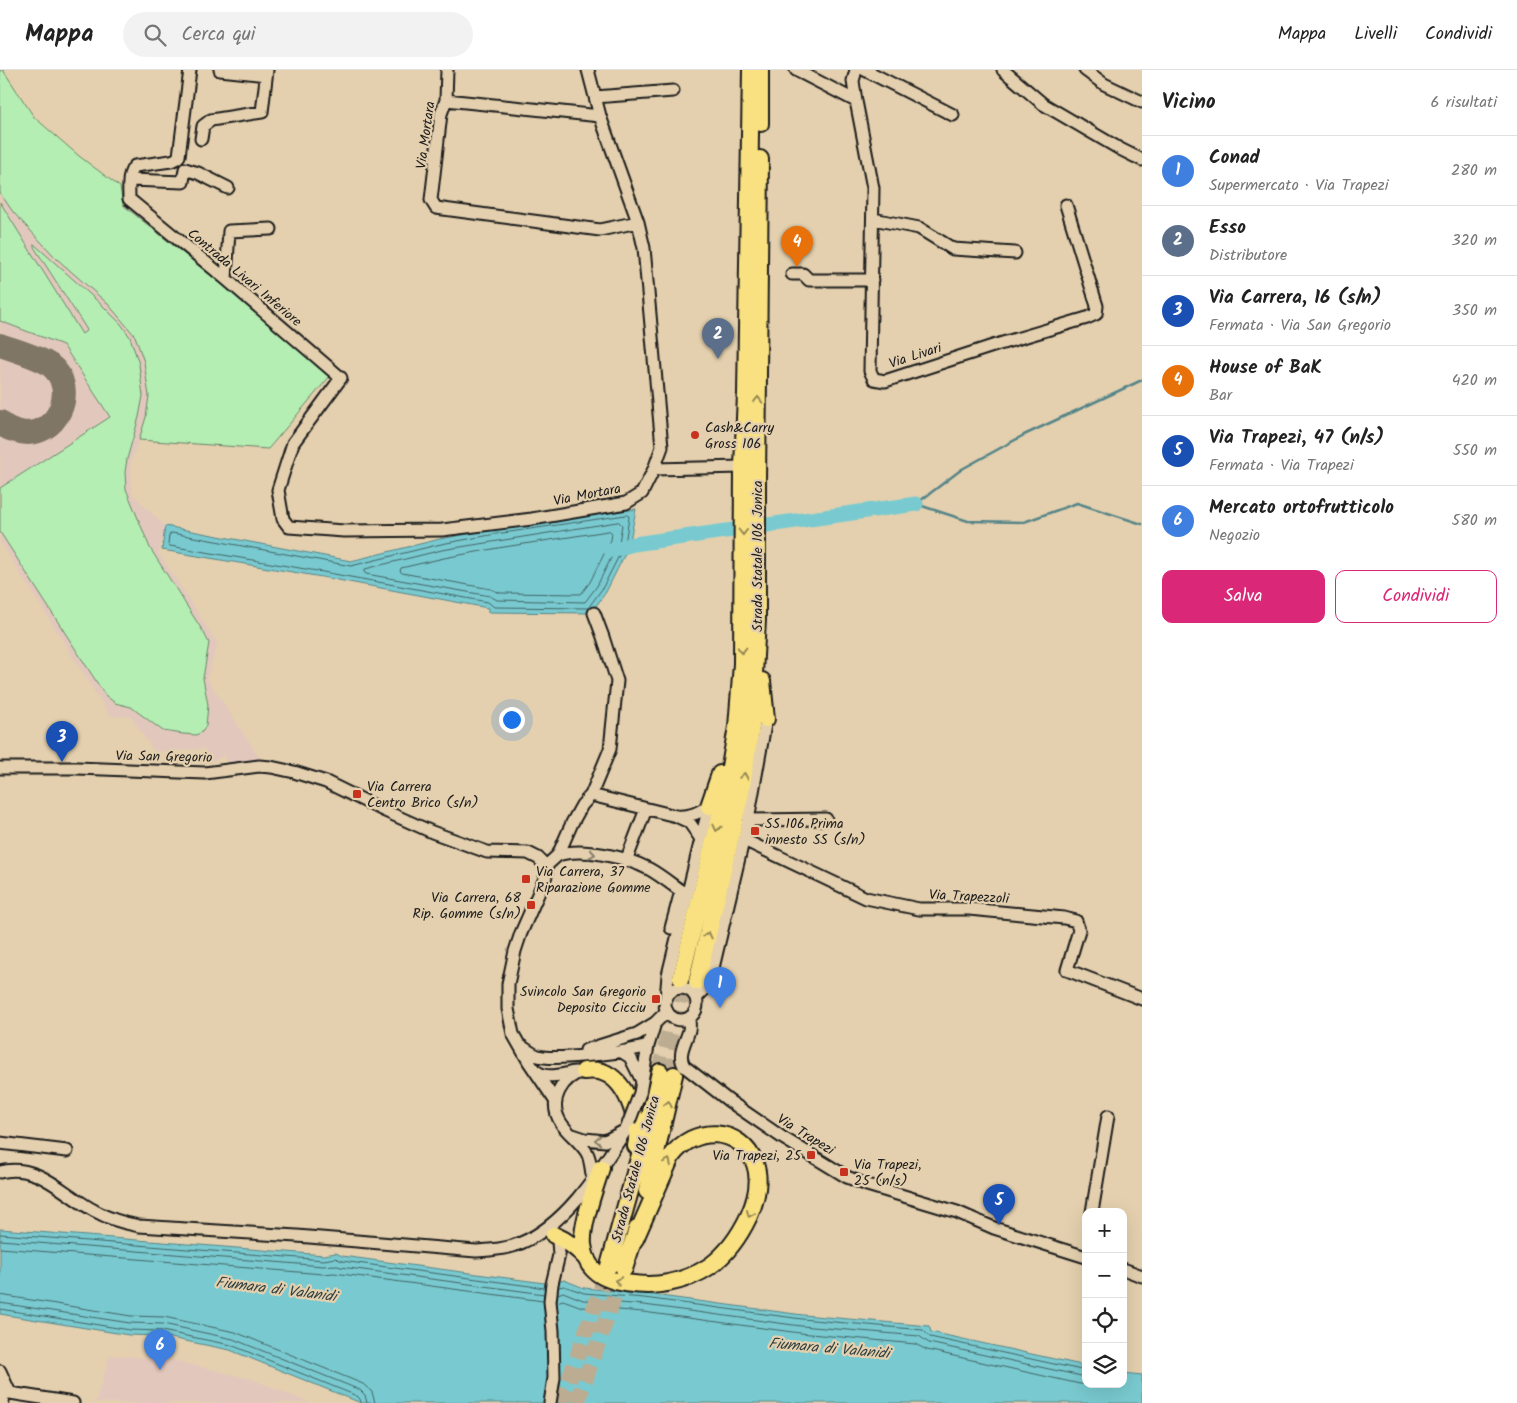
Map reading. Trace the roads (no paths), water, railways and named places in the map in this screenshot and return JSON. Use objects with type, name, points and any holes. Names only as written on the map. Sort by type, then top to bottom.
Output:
[{"type":"highway","name":"Strada Statale 106 Jonica","points":[[691,986],[737,727],[750,600],[746,394],[755,124],[751,70]]},
{"type":"highway","name":"Strada Statale 106 Jonica","points":[[691,986],[741,792],[751,727],[758,620],[750,600]]},
{"type":"highway","points":[[758,620],[766,719]]},
{"type":"highway","points":[[710,806],[737,727]]},
{"type":"highway","points":[[584,1071],[604,1072],[616,1080],[635,1118],[637,1143],[618,1239]]},
{"type":"highway","name":"Strada Statale 106 Jonica","points":[[667,1074],[662,1132],[635,1239],[616,1268],[618,1239],[647,1130],[667,1074]]},
{"type":"highway","points":[[552,1231],[578,1248],[592,1268],[606,1277],[628,1283],[648,1285],[667,1283],[689,1277],[710,1266],[724,1255],[736,1241],[752,1209],[757,1192],[758,1177],[755,1163],[747,1150],[729,1137],[714,1134],[693,1137],[680,1145],[671,1157],[635,1239]]},
{"type":"highway","points":[[587,1259],[583,1247],[582,1233],[597,1174]]},
{"type":"main road","points":[[755,124],[761,70]]},
{"type":"street","points":[[190,70],[179,156],[171,161],[135,166],[132,169],[130,180],[183,182],[185,169],[198,173],[228,188]]},
{"type":"street","points":[[201,139],[203,126],[211,120],[262,112],[267,72],[220,70]]},
{"type":"street","name":"Via Mortara","points":[[447,70],[446,100],[441,114],[432,200],[436,208],[600,230],[638,222]]},
{"type":"street","name":"Via Mortara","points":[[289,527],[344,531],[442,530],[532,519],[626,503],[642,493],[654,470],[662,447],[644,248],[638,222],[600,116],[588,70]]},
{"type":"street","points":[[796,70],[856,101]]},
{"type":"street","name":"Via Livari","points":[[856,70],[853,81],[873,188],[870,370],[874,379],[885,381],[1096,314],[1097,306],[1066,205]]},
{"type":"street","points":[[865,70],[953,114]]},
{"type":"street","points":[[1003,70],[1043,104],[1142,160]]},
{"type":"street","points":[[1085,70],[1104,84],[1142,102]]},
{"type":"street","points":[[595,97],[674,92]]},
{"type":"street","points":[[446,100],[600,116]]},
{"type":"street","name":"Contrada Livari Inferiore","points":[[130,180],[129,199],[341,378],[293,443],[278,490],[283,519],[289,527]]},
{"type":"street","points":[[873,219],[919,228],[953,249],[1016,253]]},
{"type":"street","points":[[226,279],[229,231],[272,229]]},
{"type":"street","points":[[792,274],[803,274],[809,280],[872,280]]},
{"type":"street","points":[[654,470],[748,478]]},
{"type":"street","points":[[556,1102],[513,1034],[510,1020],[508,984],[521,933],[546,876],[546,866],[558,855],[572,823],[582,805],[591,795],[610,749],[617,681],[594,613]]},
{"type":"street","name":"Via Trapezi","points":[[766,719],[744,840],[709,984],[691,986],[696,1009],[689,1018],[689,1028],[681,1052],[684,1066],[729,1101],[783,1138],[847,1177],[949,1210],[994,1228],[1082,1254]]},
{"type":"street","name":"Via San Gregorio","points":[[0,768],[77,768],[206,773],[271,766],[326,782],[432,832],[487,852],[528,853],[538,858],[546,866]]},
{"type":"street","points":[[591,795],[676,816],[687,817],[710,806]]},
{"type":"street","points":[[689,1018],[675,1018],[667,1011],[668,975],[710,806]]},
{"type":"street","points":[[626,861],[646,809]]},
{"type":"street","points":[[676,816],[689,822],[702,839]]},
{"type":"street","points":[[748,820],[826,819]]},
{"type":"street","name":"Via Trapezzoli","points":[[744,840],[866,898],[920,909],[969,909],[1064,918],[1076,921],[1079,930],[1067,970],[1142,999]]},
{"type":"street","points":[[558,855],[577,852],[607,856],[648,869],[681,891],[671,928]]},
{"type":"street","points":[[666,999],[672,992],[681,988],[690,991],[691,986]]},
{"type":"street","points":[[568,1056],[637,1034],[655,1023],[667,1011]]},
{"type":"street","points":[[0,1172],[24,1170],[43,1177],[93,1211],[116,1221],[139,1226],[297,1236],[476,1251],[499,1249],[520,1244],[552,1231],[597,1174],[628,1126],[642,1088],[648,1046],[655,1023]]},
{"type":"street","points":[[637,1034],[645,1038],[648,1046]]},
{"type":"street","points":[[519,1044],[537,1056],[550,1058],[622,1052],[648,1046]]},
{"type":"street","points":[[622,1052],[630,1057],[642,1088]]},
{"type":"street","points":[[529,1062],[537,1072],[545,1076],[584,1071]]},
{"type":"street","points":[[584,1071],[574,1074],[565,1081],[559,1091],[556,1102],[558,1119],[588,1154],[597,1174]]},
{"type":"street","points":[[1093,1208],[1108,1116]]},
{"type":"street","points":[[570,1133],[585,1139],[605,1141],[628,1126]]},
{"type":"street","points":[[0,1143],[67,1151]]},
{"type":"street","points":[[550,1403],[554,1378],[554,1331],[550,1301],[559,1255],[558,1241],[552,1231]]},
{"type":"street","points":[[1127,1271],[1142,1276]]},
{"type":"street","points":[[2,1374],[3,1403]]},
{"type":"street","points":[[2,1374],[10,1393],[72,1403]]},
{"type":"water","points":[[636,509],[629,546],[606,592],[591,613],[488,612],[488,608],[162,550],[165,526],[351,561],[440,539],[495,529]]},
{"type":"water","name":"Fiumara di Valanidi","points":[[0,1229],[324,1255],[336,1253],[342,1256],[552,1284],[564,1280],[584,1288],[645,1294],[803,1315],[929,1326],[931,1332],[1082,1365],[1082,1388],[1127,1388],[1127,1373],[1142,1375],[1142,1403],[361,1403],[230,1350],[161,1336],[129,1335],[0,1314]]},
{"type":"waterway","points":[[916,504],[962,469],[1024,435],[1142,380]]},
{"type":"waterway","points":[[916,504],[968,521],[1024,522],[1077,503],[1142,524]]},
{"type":"waterway","points":[[611,550],[634,544],[916,504]]},
{"type":"tunnel","points":[[660,1072],[681,978]]},
{"type":"tunnel","points":[[674,1075],[697,982]]},
{"type":"tunnel","points":[[561,1403],[609,1266]]},
{"type":"tunnel","points":[[577,1403],[624,1269]]},
{"type":"place","name":"House of BaK","points":[[797,267]]},
{"type":"place","name":"Esso","points":[[718,359]]},
{"type":"place","name":"Cash&Carry Gross 106","points":[[695,435]]},
{"type":"place","name":"Via Carrera, 16 (s/n)","points":[[62,762]]},
{"type":"place","name":"Via Carrera Centro Brico (s/n)","points":[[357,794]]},
{"type":"place","name":"SS 106 Prima innesto SS (s/n)","points":[[755,831]]},
{"type":"place","name":"Via Carrera, 37 Riparazione Gomme","points":[[526,879]]},
{"type":"place","name":"Via Carrera, 68 Rip. Gomme (s/n)","points":[[531,905]]},
{"type":"place","name":"Svincolo San Gregorio Deposito Cicciu","points":[[656,999]]},
{"type":"place","name":"Conad","points":[[720,1008]]},
{"type":"place","name":"Via Trapezi, 25","points":[[811,1155]]},
{"type":"place","name":"Via Trapezi, 25 (n/s)","points":[[844,1172]]},
{"type":"place","name":"Via Trapezi, 47 (n/s)","points":[[999,1225]]},
{"type":"place","name":"Mercato ortofrutticolo","points":[[160,1370]]}]
